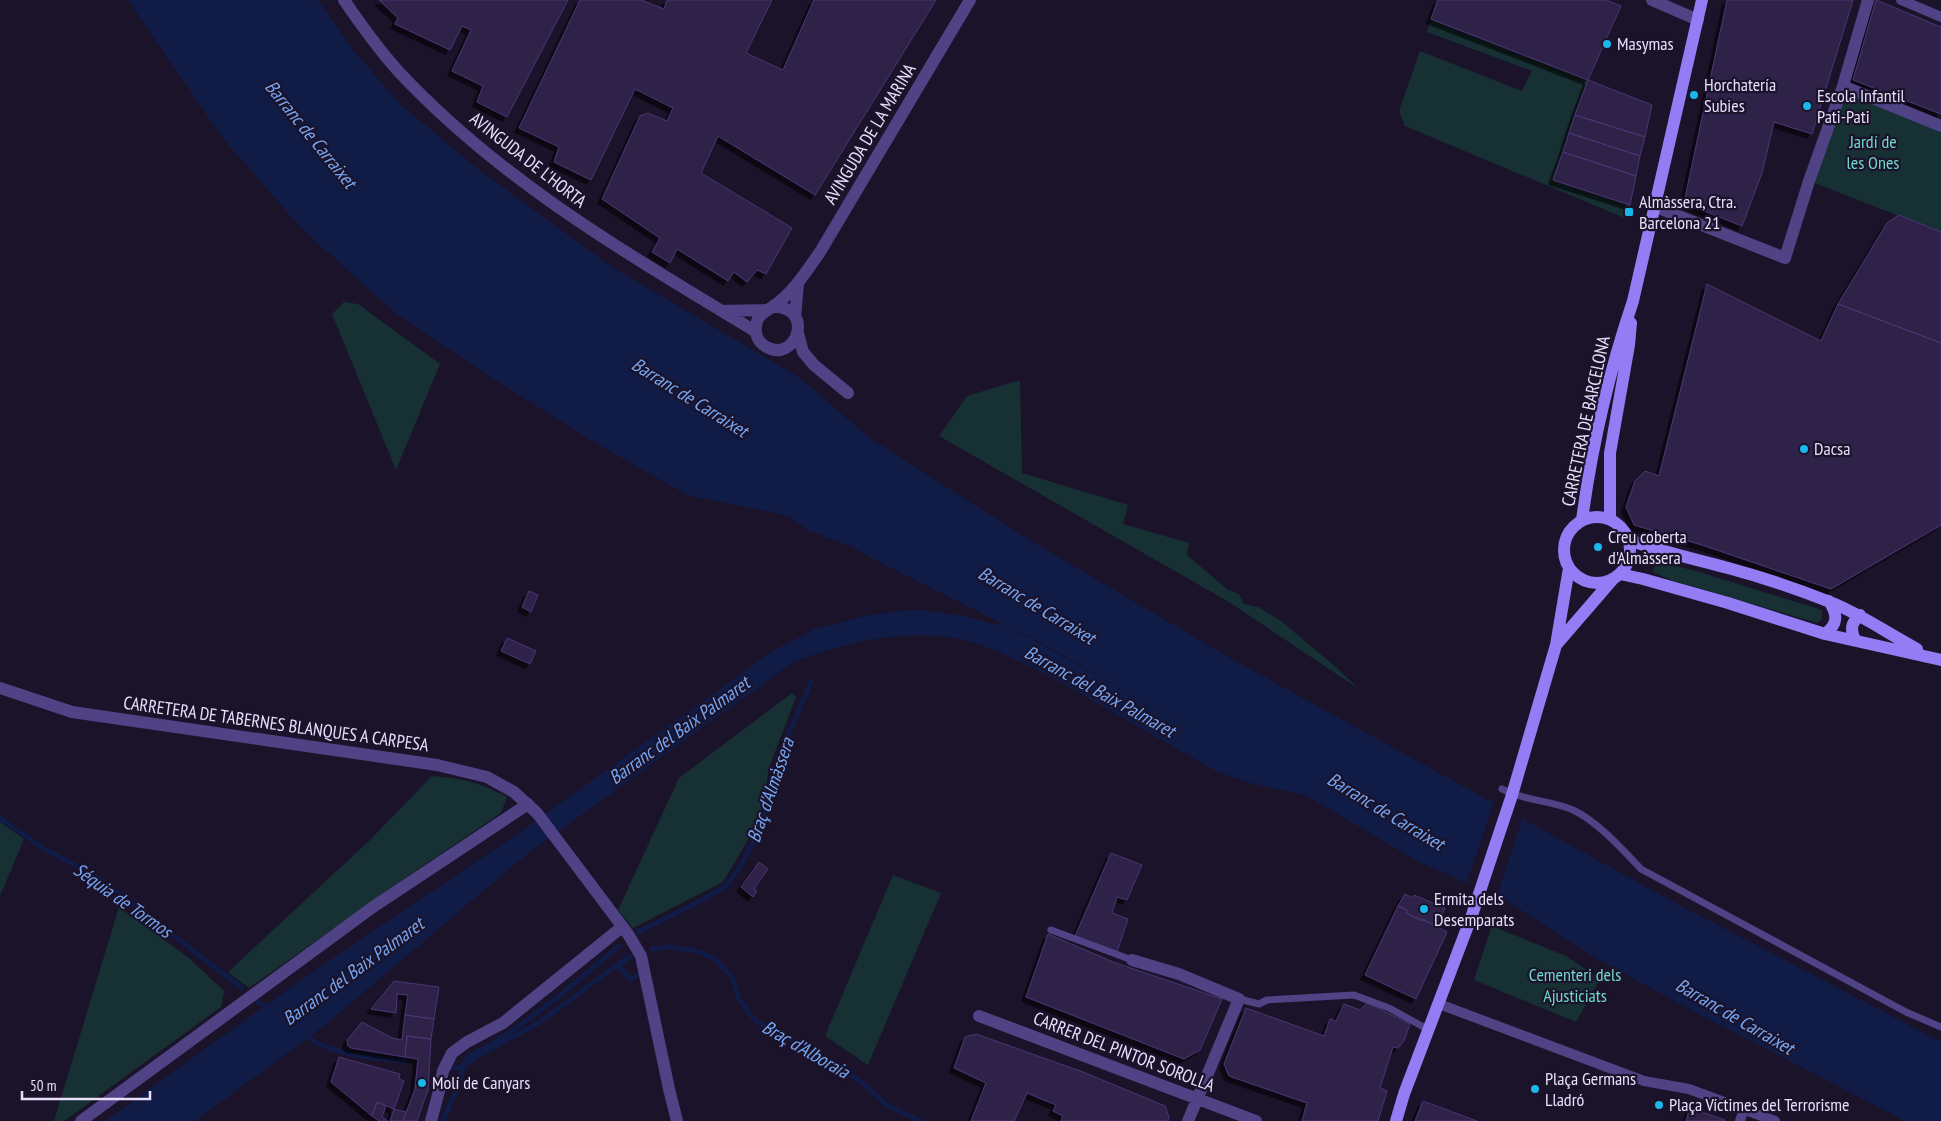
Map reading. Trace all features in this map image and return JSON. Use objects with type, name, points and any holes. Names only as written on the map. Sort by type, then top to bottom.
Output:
[{"type":"main road","name":"CARRETERA DE BARCELONA","points":[[1582,520],[1587,480],[1602,410],[1619,342],[1633,301],[1656,207],[1702,0]]},
{"type":"main road","name":"CARRETERA DE BARCELONA","points":[[1610,519],[1610,453],[1629,345],[1633,301]]},
{"type":"main road","points":[[1556,645],[1617,576],[1627,564],[1630,553],[1629,540],[1621,526],[1601,516],[1582,520],[1574,525],[1566,538],[1565,560],[1569,568],[1578,577],[1589,582],[1600,583],[1617,576],[1643,579],[1728,603],[1825,634],[1935,658]]},
{"type":"main road","points":[[1629,540],[1653,549],[1731,569],[1829,602],[1860,615],[1887,633],[1935,658]]},
{"type":"main road","points":[[1396,1121],[1479,896],[1508,795],[1556,645],[1569,568]]},
{"type":"main road","points":[[1825,634],[1835,625],[1837,618],[1835,610],[1829,602]]},
{"type":"main road","points":[[1855,640],[1851,627],[1853,621],[1860,615]]},
{"type":"street","name":"AVINGUDA DE L'HORTA","points":[[344,0],[369,36],[399,71],[450,122],[490,156],[546,200],[650,269],[756,331]]},
{"type":"street","name":"AVINGUDA DE LA MARINA","points":[[768,309],[798,284],[820,252],[970,0]]},
{"type":"street","points":[[1652,0],[1698,20]]},
{"type":"street","points":[[1656,207],[1785,258],[1809,180],[1843,86],[1868,0]]},
{"type":"street","points":[[1901,0],[1941,16]]},
{"type":"street","points":[[1843,86],[1941,126]]},
{"type":"street","name":"AVINGUDA DE LA MARINA","points":[[795,317],[798,284]]},
{"type":"street","points":[[722,311],[780,307],[788,309],[795,317],[803,352],[814,365],[848,393]]},
{"type":"street","points":[[768,309],[759,316],[756,323],[758,339],[763,345],[770,349],[780,349],[792,344],[798,333]]},
{"type":"street","points":[[780,349],[814,365]]},
{"type":"street","name":"CARRETERA DE TABERNES BLANQUES A CARPESA","points":[[0,688],[72,712],[438,765],[486,777],[514,792],[532,808],[625,931],[641,956],[669,1089],[678,1121]]},
{"type":"street","points":[[81,1121],[373,907],[532,808]]},
{"type":"street","points":[[431,1121],[443,1071],[452,1053],[470,1040],[503,1022],[625,931]]},
{"type":"street","points":[[1132,960],[1179,974],[1239,999],[1188,1121]]},
{"type":"street","points":[[1439,1004],[1644,1081],[1689,1089],[1775,1121]]},
{"type":"street","name":"CARRER DEL PINTOR SOROLLA","points":[[979,1016],[1256,1121]]},
{"type":"street","points":[[1740,1121],[1744,1110]]},
{"type":"lane","points":[[1508,795],[1542,801],[1574,811],[1609,836],[1641,868],[1906,1012],[1941,1027]]},
{"type":"lane","points":[[1051,930],[1132,960]]},
{"type":"lane","points":[[1239,999],[1259,1004],[1267,1000],[1354,995],[1389,1008],[1429,1030]]},
{"type":"green space","points":[[1431,19],[1588,80],[1553,180],[1630,205],[1627,219],[1405,126],[1400,114],[1400,108],[1420,51],[1522,91],[1532,71],[1427,32]]},
{"type":"green space","name":"Jardí de les Ones","points":[[1843,86],[1941,129],[1941,232],[1809,181]]},
{"type":"green space","points":[[344,302],[358,304],[440,364],[396,470],[332,314]]},
{"type":"green space","points":[[1020,380],[1022,473],[1128,505],[1123,524],[1189,543],[1187,555],[1228,590],[1239,594],[1244,604],[1258,607],[1281,621],[1359,689],[1229,602],[939,436],[967,396]]},
{"type":"green space","points":[[1656,561],[1696,571],[1819,609],[1822,611],[1822,619],[1817,623],[1671,580],[1653,572]]},
{"type":"green space","points":[[792,693],[796,697],[770,765],[759,821],[723,882],[633,928],[618,910],[679,778]]},
{"type":"green space","points":[[432,776],[471,782],[507,797],[501,813],[249,988],[228,972],[370,840]]},
{"type":"green space","points":[[0,822],[24,839],[0,896]]},
{"type":"green space","points":[[893,875],[941,893],[868,1065],[825,1036]]},
{"type":"green space","points":[[119,907],[189,958],[224,991],[221,1007],[64,1121],[54,1121]]},
{"type":"green space","name":"Cementeri dels Ajusticiats","points":[[1492,926],[1566,956],[1600,979],[1576,1022],[1474,980]]},
{"type":"water","points":[[128,0],[318,0],[353,50],[401,105],[474,166],[612,267],[799,377],[871,439],[1033,542],[1230,658],[1672,901],[1941,1042],[1941,1121],[1905,1121],[1594,957],[1507,901],[1415,860],[1309,797],[1254,784],[1214,770],[1030,666],[975,643],[930,635],[882,638],[858,642],[792,663],[526,855],[324,1026],[195,1121],[105,1121],[298,982],[513,837],[774,650],[815,629],[864,616],[921,610],[964,616],[993,624],[1003,624],[1040,643],[1189,729],[1040,642],[848,545],[807,530],[789,516],[687,495],[594,442],[500,383],[395,313],[300,227],[221,136]]},
{"type":"pier","points":[[1003,624],[1040,642],[1189,729],[1040,643]]},
{"type":"pier","points":[[1495,800],[1523,816],[1496,899],[1466,885]]},
{"type":"building","points":[[379,0],[568,0],[507,117],[477,102],[483,86],[452,71],[471,30],[462,26],[450,50],[395,24],[398,18]]},
{"type":"building","points":[[580,0],[641,0],[664,9],[667,0],[772,0],[746,53],[783,70],[814,0],[936,0],[815,195],[718,136],[701,173],[792,228],[766,274],[757,270],[747,282],[734,272],[728,281],[677,249],[670,263],[652,252],[660,238],[602,199],[640,116],[648,113],[667,121],[673,108],[635,89],[591,180],[554,162],[559,147],[519,128]]},
{"type":"building","points":[[1438,0],[1606,0],[1621,6],[1588,80],[1431,19]]},
{"type":"building","points":[[1727,0],[1853,0],[1812,134],[1774,122],[1762,173],[1742,226],[1684,203]]},
{"type":"building","points":[[1876,0],[1941,27],[1941,114],[1853,80]]},
{"type":"building","points":[[1588,80],[1652,105],[1645,137],[1575,115]]},
{"type":"building","points":[[1575,115],[1645,137],[1640,156],[1569,133]]},
{"type":"building","points":[[1569,133],[1640,156],[1636,176],[1563,152]]},
{"type":"building","points":[[1563,152],[1636,176],[1630,205],[1553,180]]},
{"type":"building","points":[[1899,215],[1941,232],[1941,343],[1838,304],[1887,223]]},
{"type":"building","name":"Dacsa","points":[[1707,284],[1821,341],[1838,304],[1941,343],[1941,525],[1831,589],[1702,545],[1634,525],[1626,507],[1635,481],[1645,471],[1659,476]]},
{"type":"building","points":[[529,591],[538,595],[531,612],[522,607]]},
{"type":"building","points":[[507,638],[536,651],[530,664],[501,651]]},
{"type":"building","points":[[1111,853],[1142,865],[1127,900],[1117,897],[1112,913],[1128,919],[1117,952],[1075,936]]},
{"type":"building","points":[[759,862],[768,869],[754,889],[757,891],[753,897],[741,887]]},
{"type":"building","name":"Ermita dels Desemparats","points":[[1405,894],[1413,898],[1414,895],[1445,908],[1437,926],[1406,913],[1407,910],[1398,906]]},
{"type":"building","points":[[1398,906],[1407,910],[1406,913],[1422,921],[1423,919],[1447,932],[1416,999],[1365,975]]},
{"type":"building","points":[[1048,934],[1113,962],[1222,999],[1200,1050],[1184,1059],[1026,997]]},
{"type":"building","points":[[394,981],[439,987],[434,1019],[405,1015],[408,995],[397,994],[396,1013],[371,1009]]},
{"type":"building","points":[[1367,1003],[1410,1024],[1404,1041],[1398,1048],[1393,1047],[1380,1088],[1387,1091],[1378,1121],[1302,1121],[1307,1103],[1229,1076],[1224,1064],[1246,1008],[1324,1036],[1330,1019],[1336,1021],[1344,1004],[1360,1010]]},
{"type":"building","points":[[405,1015],[434,1019],[431,1039],[407,1036],[405,1057],[348,1046],[347,1040],[362,1022],[392,1038],[402,1040]]},
{"type":"building","points":[[976,1034],[1083,1072],[1165,1106],[1169,1117],[1168,1121],[1061,1121],[1063,1116],[1053,1111],[1056,1105],[1027,1093],[1014,1121],[971,1121],[986,1083],[954,1068],[965,1037]]},
{"type":"building","name":"Molí de Canyars","points":[[407,1036],[431,1039],[428,1090],[417,1121],[403,1121],[415,1089],[418,1059],[405,1057]]},
{"type":"building","points":[[339,1057],[400,1074],[399,1079],[404,1081],[394,1109],[377,1102],[372,1116],[331,1082]]},
{"type":"building","points":[[1423,1101],[1477,1121],[1415,1121]]},
{"type":"building","points":[[377,1102],[386,1106],[382,1117],[388,1121],[379,1121],[372,1116]]},
{"type":"building","points":[[1690,1108],[1725,1120],[1686,1121]]},
{"type":"building","points":[[394,1109],[406,1112],[403,1121],[390,1121]]},
{"type":"waterway","name":"Braç d'Almàssera","points":[[638,932],[697,903],[726,886],[742,864],[761,827],[782,750],[811,682]]},
{"type":"waterway","name":"Séquia de Tormos","points":[[0,818],[43,848],[100,879],[242,988]]},
{"type":"waterway","name":"Braç d'Almàssera","points":[[443,1121],[460,1081],[465,1061],[470,1056],[499,1040],[553,1001],[619,946]]},
{"type":"waterway","name":"Braç d'Alboraia","points":[[652,949],[669,947],[697,951],[714,958],[733,978],[738,997],[757,1022],[810,1049],[863,1083],[886,1105],[921,1121]]},
{"type":"waterway","name":"Braç d'Alboraia","points":[[452,1068],[464,1066],[474,1058],[540,1022],[630,957]]},
{"type":"waterway","points":[[617,965],[631,979],[638,975]]},
{"type":"waterway","name":"Séquia de Tormos","points":[[257,1001],[269,1009]]},
{"type":"waterway","name":"Séquia de Tormos","points":[[304,1035],[315,1042],[339,1051],[364,1057],[403,1061]]},
{"type":"place","name":"Masymas","points":[[1607,44]]},
{"type":"place","name":"Horchatería Subies","points":[[1694,95]]},
{"type":"place","name":"Escola Infantil Pati-Pati","points":[[1807,106]]},
{"type":"place","name":"Almàssera, Ctra. Barcelona 21","points":[[1629,212]]},
{"type":"place","name":"Dacsa","points":[[1804,449]]},
{"type":"place","name":"Creu coberta d'Almàssera","points":[[1598,547]]},
{"type":"place","name":"Ermita dels Desemparats","points":[[1424,909]]},
{"type":"place","name":"Molí de Canyars","points":[[422,1083]]},
{"type":"place","name":"Plaça Germans Lladró","points":[[1535,1089]]},
{"type":"place","name":"Plaça Víctimes del Terrorisme","points":[[1659,1105]]},
{"type":"water label","name":"Barranc de Carraixet","points":[[311,134]]},
{"type":"water label","name":"Barranc de Carraixet","points":[[690,397]]},
{"type":"water label","name":"Barranc de Carraixet","points":[[1037,605]]},
{"type":"water label","name":"Barranc del Baix Palmaret","points":[[1100,691]]},
{"type":"water label","name":"Barranc del Baix Palmaret","points":[[679,730]]},
{"type":"water label","name":"Barranc de Carraixet","points":[[1386,811]]},
{"type":"water label","name":"Barranc del Baix Palmaret","points":[[353,971]]},
{"type":"water label","name":"Barranc de Carraixet","points":[[1735,1016]]}]
